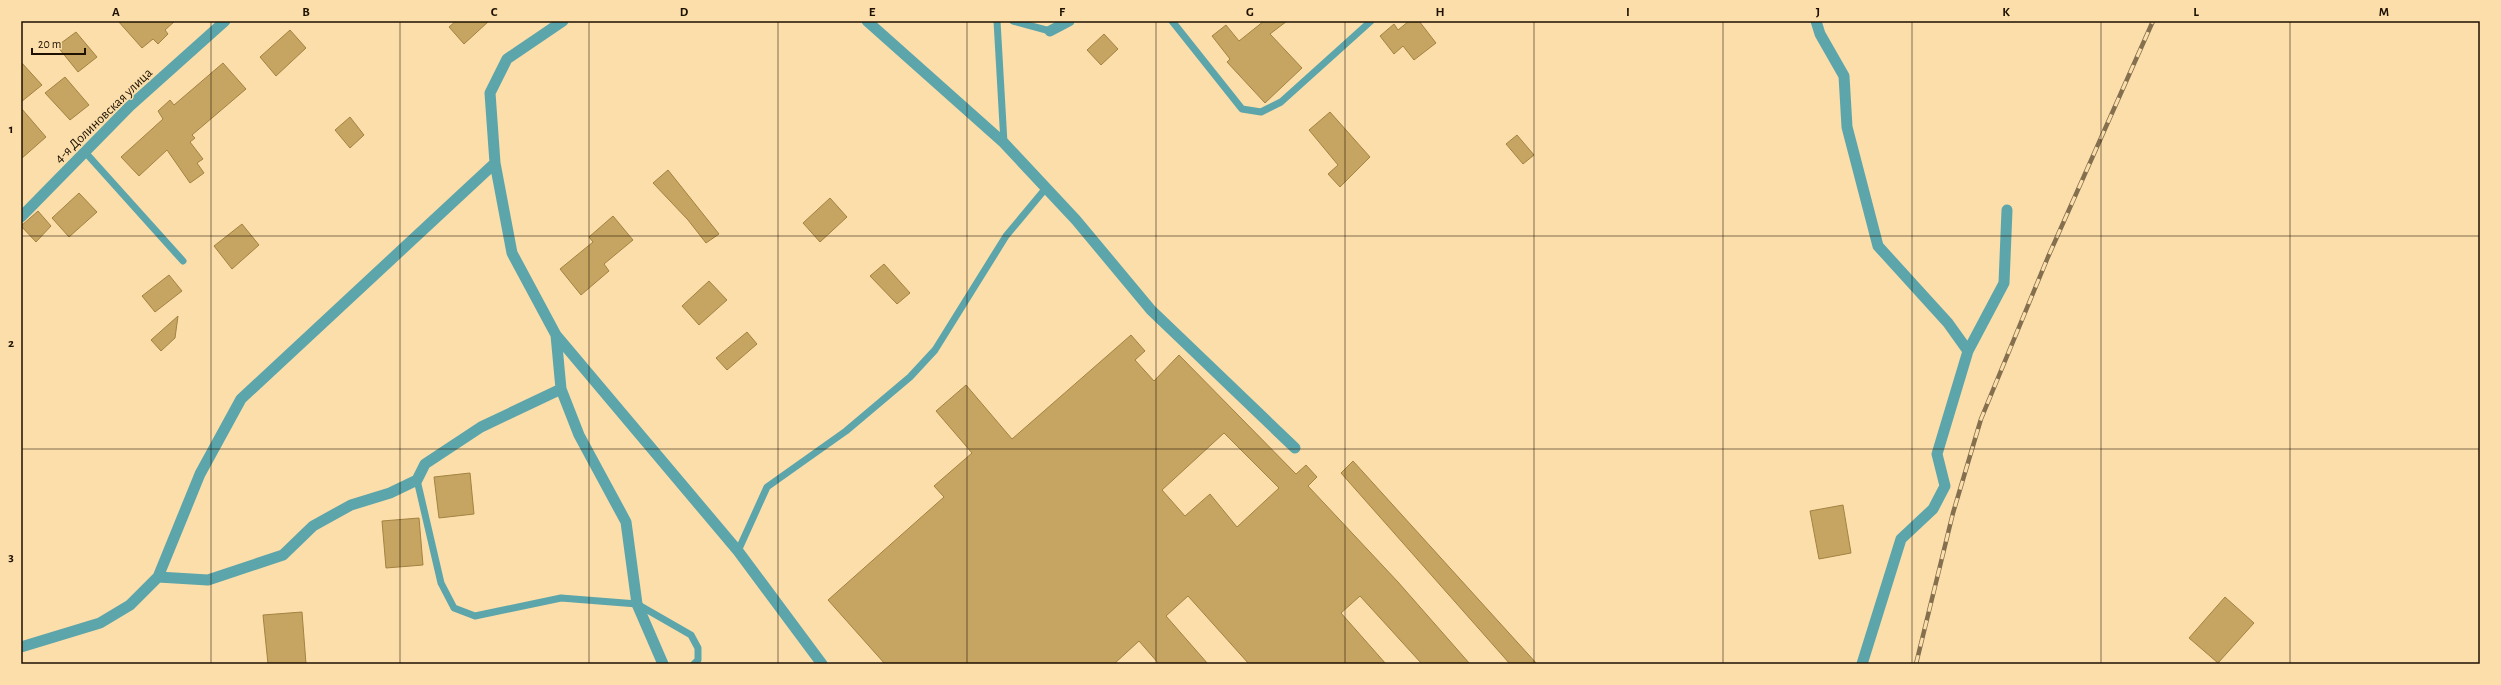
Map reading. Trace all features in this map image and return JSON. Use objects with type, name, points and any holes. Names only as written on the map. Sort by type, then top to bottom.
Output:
[{"type":"street","name":"4-я Долиновская улица","points":[[21,217],[130,106],[225,21]]},
{"type":"street","points":[[563,21],[507,59],[490,93],[495,163],[512,253],[556,335],[738,551],[822,664]]},
{"type":"street","points":[[867,21],[1004,143],[1076,220],[1151,310],[1295,448]]},
{"type":"street","points":[[1050,31],[1069,21]]},
{"type":"street","points":[[1816,21],[1820,34],[1844,76],[1847,127],[1878,246],[1948,323],[1968,351]]},
{"type":"street","points":[[21,647],[100,623],[130,605],[158,577],[200,474],[241,399],[495,163]]},
{"type":"street","points":[[1862,664],[1901,539],[1933,509],[1945,486],[1937,454],[1968,351],[2004,283],[2007,210]]},
{"type":"street","points":[[556,335],[561,389],[579,435],[626,522],[637,604],[663,664]]},
{"type":"street","points":[[158,577],[208,580],[283,555],[313,526],[351,505],[390,493],[417,480],[426,464],[481,427],[561,389]]},
{"type":"lane","points":[[997,21],[1004,143]]},
{"type":"lane","points":[[1013,21],[1050,31]]},
{"type":"lane","points":[[1172,21],[1242,109],[1261,112],[1281,102],[1371,21]]},
{"type":"lane","points":[[85,152],[183,261]]},
{"type":"lane","points":[[738,551],[767,487],[846,431],[910,377],[935,350],[1006,236],[1046,188]]},
{"type":"lane","points":[[417,480],[441,583],[454,608],[475,616],[561,598],[637,604],[691,635],[698,648],[698,660],[694,664]]},
{"type":"building","points":[[118,21],[175,21],[165,30],[168,34],[158,44],[153,39],[142,48]]},
{"type":"building","points":[[456,21],[489,21],[464,44],[449,27]]},
{"type":"building","points":[[1264,21],[1287,21],[1270,34],[1302,68],[1265,103],[1227,62],[1230,59],[1212,36],[1226,25],[1239,41]]},
{"type":"building","points":[[1409,21],[1419,21],[1436,43],[1414,60],[1403,46],[1394,54],[1380,36],[1394,24],[1398,30]]},
{"type":"building","points":[[290,30],[306,48],[276,76],[260,57]]},
{"type":"building","points":[[76,32],[97,57],[78,72],[57,46]]},
{"type":"building","points":[[1104,34],[1118,49],[1101,65],[1087,50]]},
{"type":"building","points":[[21,62],[42,85],[21,102]]},
{"type":"building","points":[[223,63],[246,89],[192,135],[195,138],[190,142],[203,159],[197,163],[204,173],[190,183],[167,150],[139,176],[121,157],[163,119],[158,111],[170,100],[174,105]]},
{"type":"building","points":[[65,77],[89,105],[70,120],[45,93]]},
{"type":"building","points":[[21,108],[46,137],[21,159]]},
{"type":"building","points":[[1330,112],[1370,157],[1340,187],[1328,174],[1338,165],[1309,130]]},
{"type":"building","points":[[350,117],[364,135],[350,148],[335,130]]},
{"type":"building","points":[[1517,135],[1534,155],[1523,164],[1506,144]]},
{"type":"building","points":[[668,170],[719,234],[706,243],[688,220],[653,183]]},
{"type":"building","points":[[79,193],[97,212],[69,237],[52,218]]},
{"type":"building","points":[[830,198],[847,217],[820,242],[803,223]]},
{"type":"building","points":[[38,211],[51,226],[36,242],[21,226]]},
{"type":"building","points":[[613,216],[633,240],[604,264],[609,271],[581,295],[560,269],[593,242],[589,237]]},
{"type":"building","points":[[242,224],[259,245],[232,269],[214,246]]},
{"type":"building","points":[[884,264],[910,293],[897,304],[870,276]]},
{"type":"building","points":[[169,275],[182,291],[155,312],[142,296]]},
{"type":"building","points":[[709,281],[727,300],[699,325],[682,306]]},
{"type":"building","points":[[178,316],[175,338],[161,351],[151,340]]},
{"type":"building","points":[[747,332],[757,344],[727,370],[716,358]]},
{"type":"building","points":[[1131,335],[1145,351],[1135,360],[1154,381],[1179,355],[1296,474],[1306,465],[1317,477],[1308,486],[1398,582],[1470,664],[1422,664],[1360,596],[1341,613],[1386,664],[1249,664],[1188,596],[1166,616],[1208,664],[1159,664],[1139,641],[1114,664],[885,664],[828,600],[944,497],[934,486],[972,453],[936,411],[966,385],[1012,439]],"holes":[[[1224,433],[1279,488],[1237,527],[1210,494],[1185,516],[1162,490]]]},
{"type":"building","points":[[1353,461],[1537,664],[1510,664],[1341,473]]},
{"type":"building","points":[[470,473],[474,514],[439,518],[434,477]]},
{"type":"building","points":[[1843,505],[1851,553],[1819,559],[1810,511]]},
{"type":"building","points":[[419,518],[423,565],[386,568],[382,521]]},
{"type":"building","points":[[2225,597],[2254,623],[2218,663],[2189,638]]},
{"type":"building","points":[[302,612],[306,664],[268,664],[263,615]]},
{"type":"railway","points":[[1916,664],[1953,513],[1981,419],[2048,257],[2153,21]]}]
